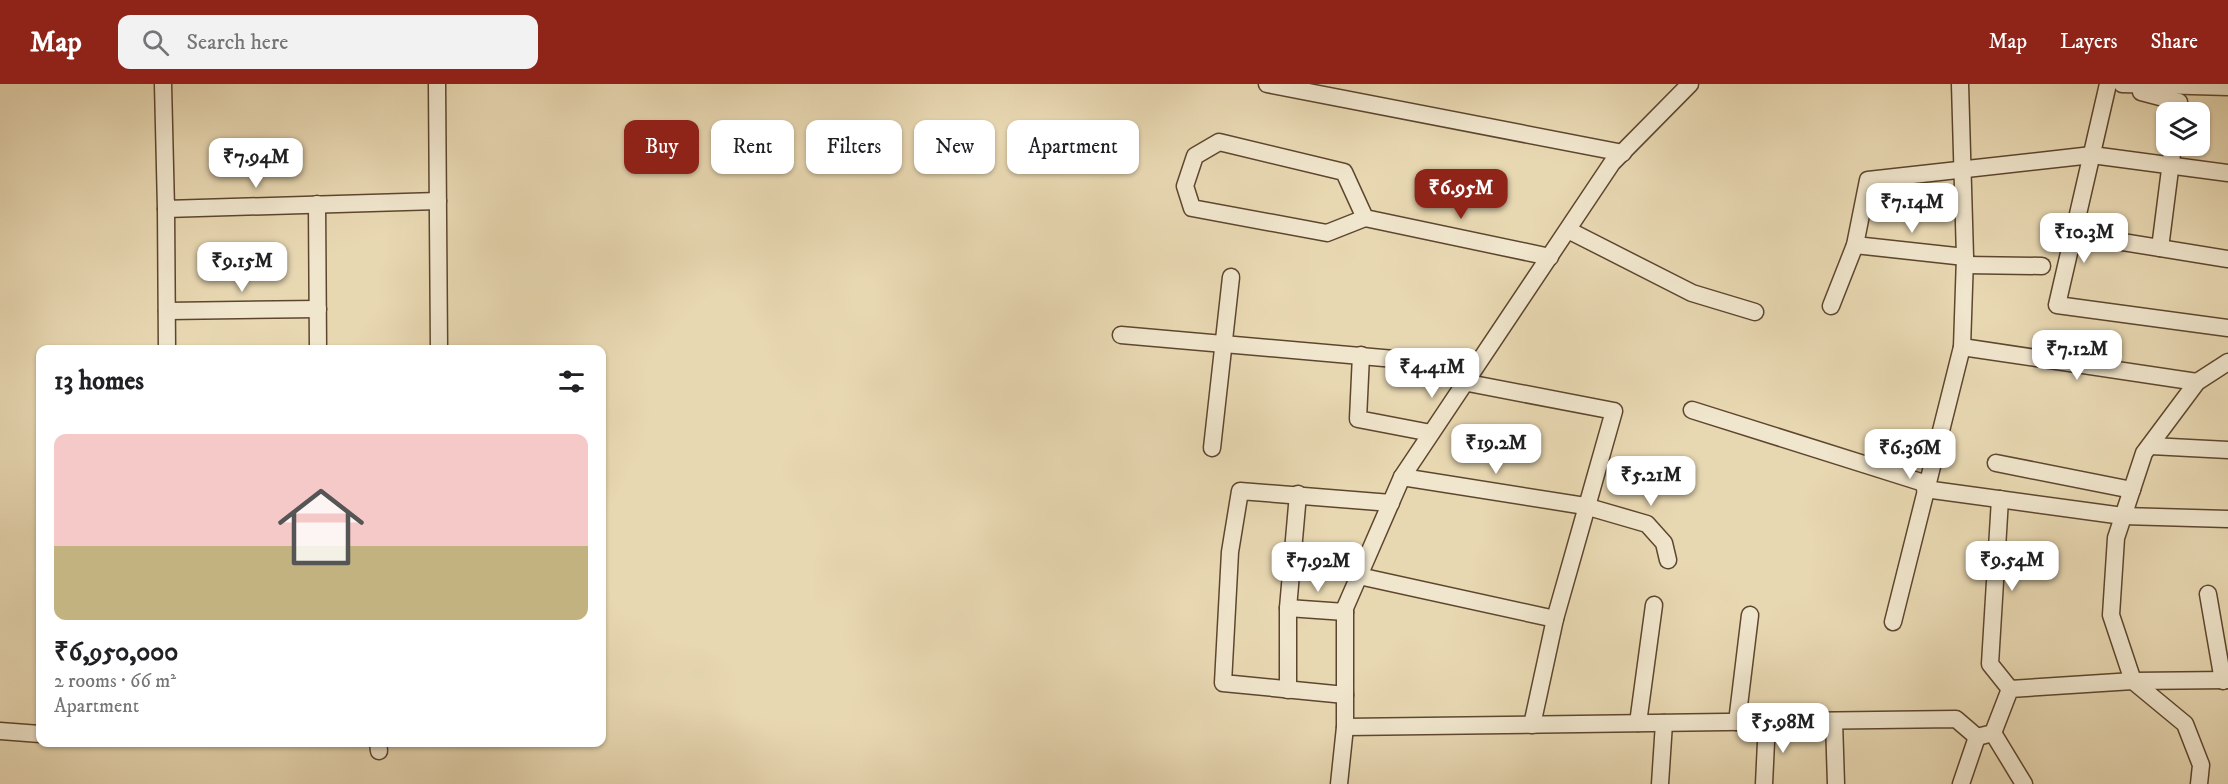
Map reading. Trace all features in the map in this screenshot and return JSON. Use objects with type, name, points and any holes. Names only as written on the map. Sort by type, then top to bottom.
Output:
[{"type":"street","points":[[163,84],[167,345]]},
{"type":"street","points":[[437,84],[439,345]]},
{"type":"street","points":[[1267,84],[1623,153]]},
{"type":"street","points":[[1339,784],[1345,727],[1345,612],[1402,477],[1474,366],[1612,163],[1689,84]]},
{"type":"street","points":[[1893,622],[1962,347],[1965,261],[1960,84]]},
{"type":"street","points":[[2108,84],[2057,305],[2228,328]]},
{"type":"street","points":[[2122,84],[2228,87]]},
{"type":"street","points":[[2140,92],[2179,102]]},
{"type":"street","points":[[1365,218],[1344,172],[1220,142],[1195,156],[1185,186],[1192,208],[1328,233],[1365,218],[1550,257]]},
{"type":"street","points":[[1831,306],[1855,245],[1868,180],[2092,155],[2228,173]]},
{"type":"street","points":[[2160,248],[2172,156]]},
{"type":"street","points":[[166,209],[438,201]]},
{"type":"street","points":[[317,204],[318,345]]},
{"type":"street","points":[[1568,230],[1692,293],[1755,312]]},
{"type":"street","points":[[2073,234],[2228,259]]},
{"type":"street","points":[[1855,245],[1965,261],[2042,266]]},
{"type":"street","points":[[1212,448],[1231,277]]},
{"type":"street","points":[[167,311],[318,309]]},
{"type":"street","points":[[1121,335],[1474,366]]},
{"type":"street","points":[[1962,347],[2197,382]]},
{"type":"street","points":[[1361,355],[1358,420],[1431,433]]},
{"type":"street","points":[[2199,784],[2201,765],[2186,724],[2133,681],[2111,615],[2116,538],[2144,453],[2197,382],[2228,362]]},
{"type":"street","points":[[1464,382],[1614,411],[1585,506],[1555,619],[1532,725]]},
{"type":"street","points":[[1692,410],[1926,486],[2123,516],[2228,519]]},
{"type":"street","points":[[2151,446],[2228,450]]},
{"type":"street","points":[[1996,462],[2132,490]]},
{"type":"street","points":[[1402,477],[1585,506],[1647,524],[1665,543],[1668,560]]},
{"type":"street","points":[[1345,695],[1223,683],[1230,552],[1240,491],[1391,503]]},
{"type":"street","points":[[1288,690],[1288,608],[1298,494]]},
{"type":"street","points":[[2000,499],[1990,664],[2010,689]]},
{"type":"street","points":[[1359,576],[1555,619]]},
{"type":"street","points":[[2010,689],[2133,681],[2226,680],[2208,594]]},
{"type":"street","points":[[1638,723],[1654,604]]},
{"type":"street","points":[[1288,608],[1345,612]]},
{"type":"street","points":[[1737,722],[1750,615]]},
{"type":"street","points":[[1994,733],[2010,689]]},
{"type":"street","points":[[1345,727],[1956,719],[1977,737]]},
{"type":"street","points":[[1764,784],[1767,721]]},
{"type":"street","points":[[1834,721],[1836,784]]},
{"type":"street","points":[[1660,784],[1664,723]]},
{"type":"street","points":[[0,731],[36,734]]},
{"type":"street","points":[[1977,737],[1994,733]]},
{"type":"street","points":[[1994,733],[2024,784]]},
{"type":"street","points":[[1960,784],[1977,737]]}]
